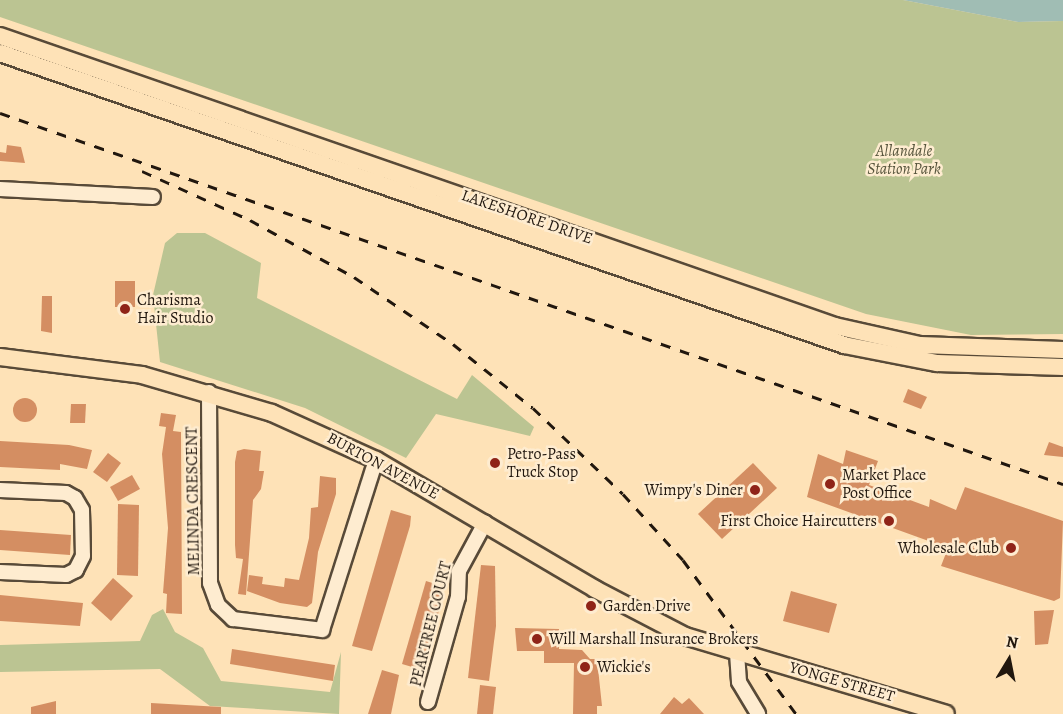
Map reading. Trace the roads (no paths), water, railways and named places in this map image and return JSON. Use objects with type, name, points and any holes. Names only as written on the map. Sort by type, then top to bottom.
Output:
[{"type":"main road","name":"LAKESHORE DRIVE","points":[[0,36],[835,326],[920,345],[1063,350]]},
{"type":"main road","name":"LAKESHORE DRIVE","points":[[0,53],[844,345],[937,363],[1063,367]]},
{"type":"main road","name":"BURTON AVENUE","points":[[0,357],[91,365],[209,392],[304,426],[376,460],[669,628],[737,653]]},
{"type":"main road","name":"YONGE STREET","points":[[737,653],[945,714]]},
{"type":"street","points":[[0,189],[153,197]]},
{"type":"street","name":"MELINDA CRESCENT","points":[[209,392],[210,584],[218,605],[233,619],[322,630],[376,460]]},
{"type":"street","points":[[0,490],[66,493],[75,498],[82,510],[83,556],[76,570],[66,575],[0,572]]},
{"type":"street","name":"PEARTREE COURT","points":[[429,702],[458,597],[459,571],[485,523]]},
{"type":"street","points":[[737,653],[739,682],[758,714]]},
{"type":"water","points":[[903,0],[1063,0],[1063,21],[1018,22]]},
{"type":"railway","points":[[0,113],[1063,484]]},
{"type":"railway","points":[[142,171],[250,220],[354,277],[453,344],[533,408],[623,494],[683,560],[796,714]]},
{"type":"place","name":"Charisma Hair Studio","points":[[125,309]]},
{"type":"place","name":"Petro-Pass Truck Stop","points":[[495,463]]},
{"type":"place","name":"Market Place Post Office","points":[[830,484]]},
{"type":"place","name":"Wimpy's Diner","points":[[755,490]]},
{"type":"place","name":"First Choice Haircutters","points":[[889,521]]},
{"type":"place","name":"Wholesale Club","points":[[1011,548]]},
{"type":"place","name":"Garden Drive","points":[[591,606]]},
{"type":"place","name":"Will Marshall Insurance Brokers","points":[[537,639]]},
{"type":"place","name":"Wickie's","points":[[585,667]]},
{"type":"park label","name":"Allandale Station Park","points":[[904,160]]}]
